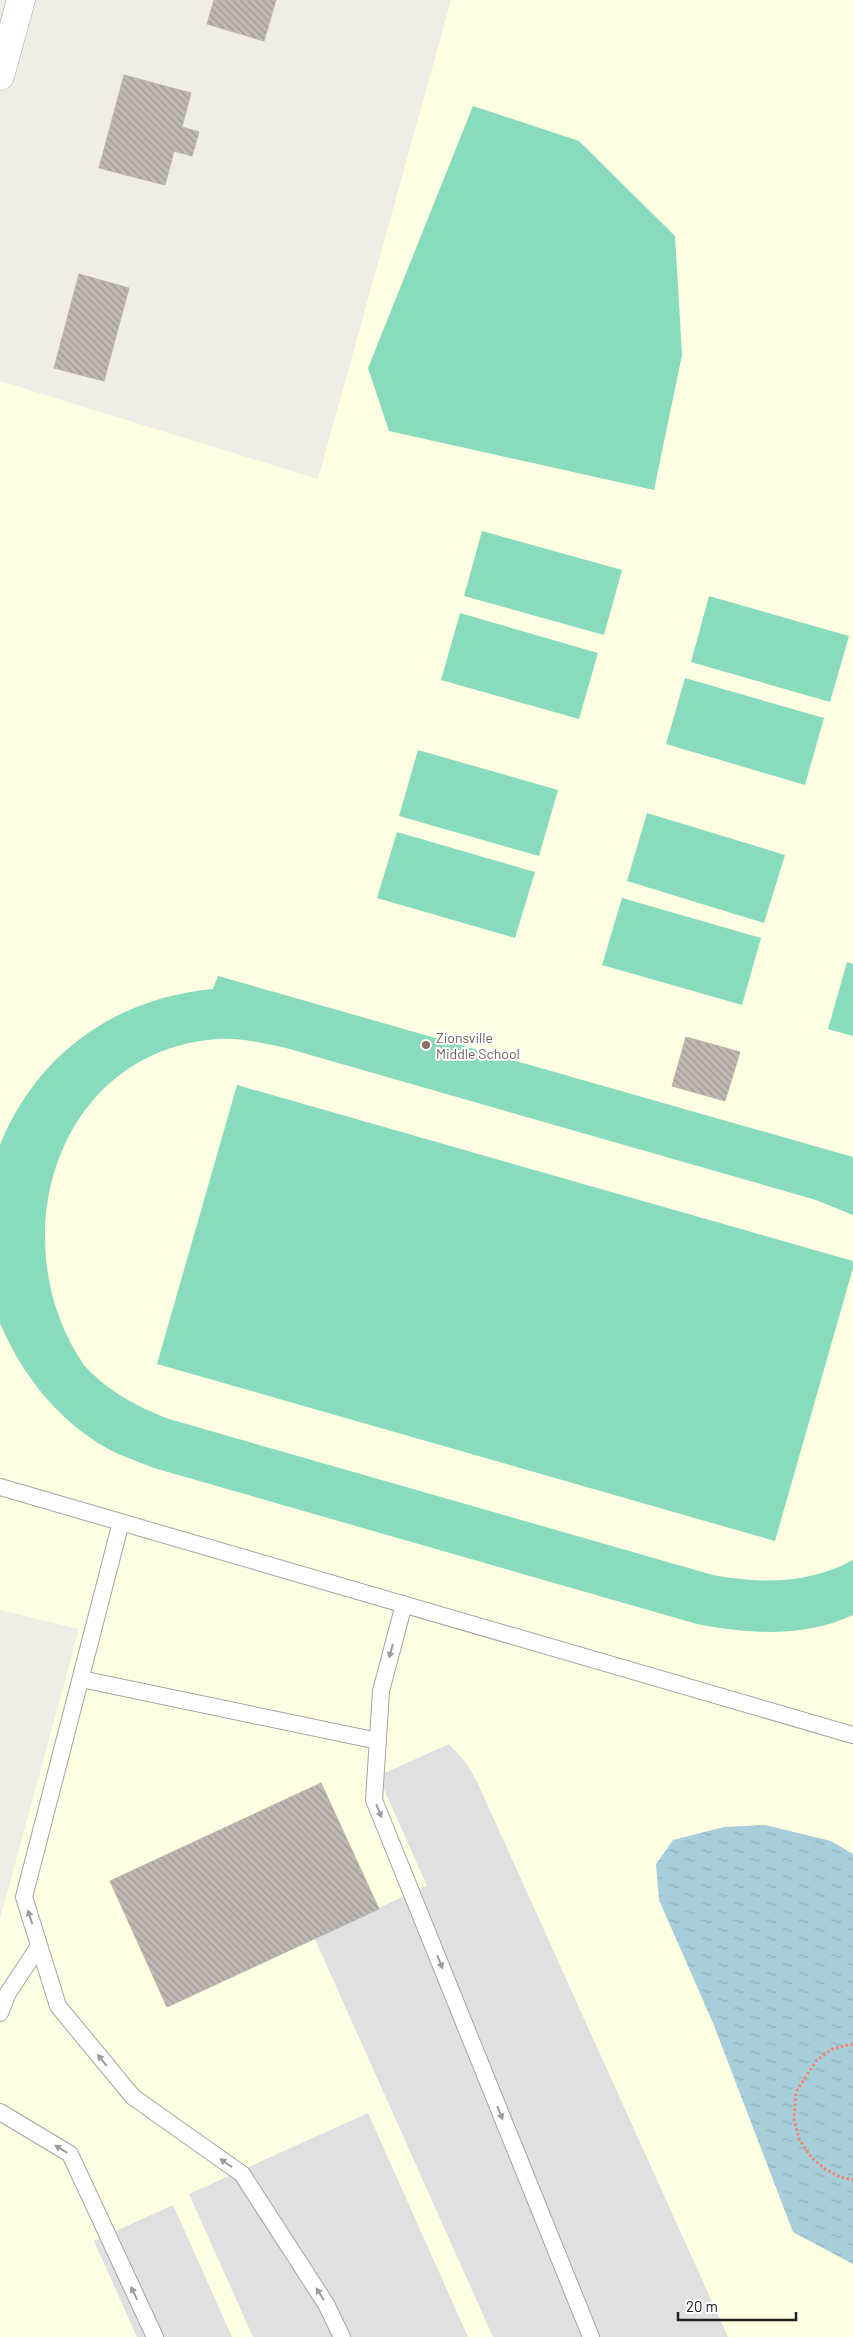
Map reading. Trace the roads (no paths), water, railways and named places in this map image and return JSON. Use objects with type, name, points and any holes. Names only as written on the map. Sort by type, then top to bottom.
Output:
[{"type":"street","points":[[0,76],[20,0]]},
{"type":"lane","points":[[0,1487],[853,1735]]},
{"type":"lane","points":[[121,1522],[24,1897],[58,2006],[133,2097],[242,2174],[326,2304],[342,2337]]},
{"type":"lane","points":[[404,1604],[381,1690],[374,1800],[590,2337]]},
{"type":"lane","points":[[81,1679],[378,1741]]},
{"type":"lane","points":[[0,2014],[8,1993],[39,1946]]},
{"type":"lane","points":[[0,2112],[70,2154],[155,2337]]},
{"type":"water","points":[[765,1825],[831,1841],[853,1854],[853,2264],[793,2232],[713,2023],[659,1900],[656,1864],[673,1840],[724,1827]]},
{"type":"place","name":"Zionsville Middle School","points":[[426,1045]]}]
